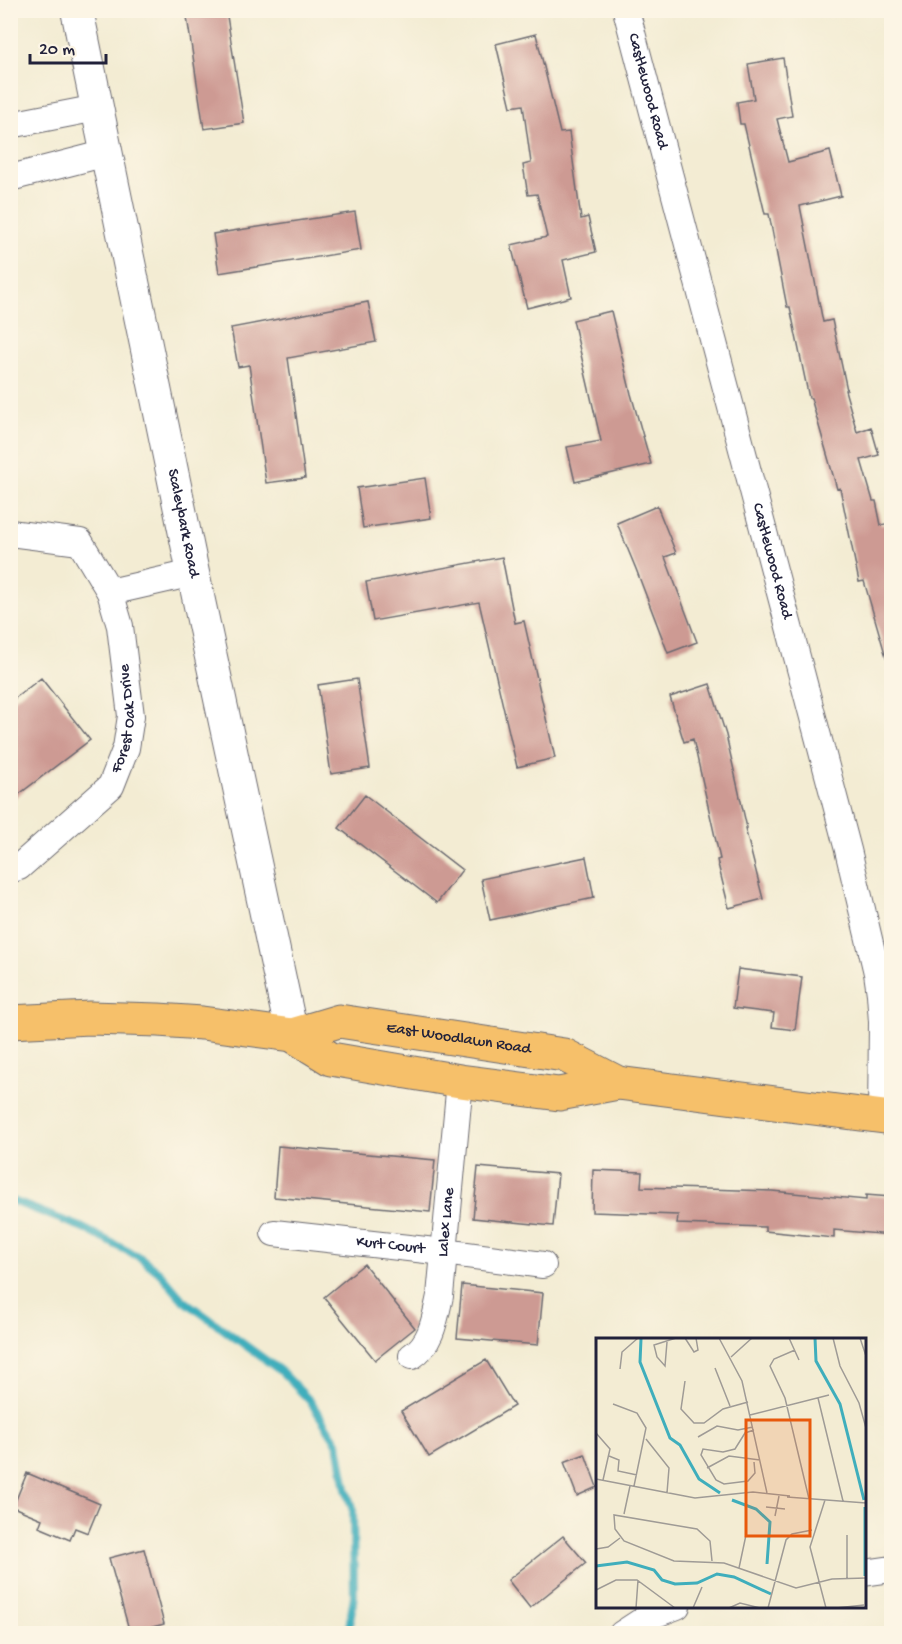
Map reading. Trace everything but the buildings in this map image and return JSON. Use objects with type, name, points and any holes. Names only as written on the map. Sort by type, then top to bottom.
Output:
[{"type":"main road","name":"East Woodlawn Road","points":[[10,1023],[90,1018],[158,1020],[202,1023],[292,1035],[339,1022],[351,1023],[564,1055],[618,1083]]},
{"type":"main road","name":"East Woodlawn Road","points":[[292,1035],[331,1059],[460,1081],[559,1094],[618,1083],[886,1118]]},
{"type":"street","name":"Scaleybark Road","points":[[77,10],[193,573],[292,1035]]},
{"type":"street","name":"Castlewood Road","points":[[626,10],[848,850],[875,962],[882,1022],[886,1118]]},
{"type":"street","points":[[10,125],[97,108]]},
{"type":"street","points":[[10,178],[107,153]]},
{"type":"street","name":"Forest Oak Drive","points":[[10,533],[80,542],[110,592],[120,626],[131,716],[126,748],[111,786],[19,867],[10,870]]},
{"type":"street","points":[[110,592],[193,573]]},
{"type":"street","name":"Lalex Lane","points":[[412,1356],[422,1350],[434,1324],[440,1296],[460,1081]]},
{"type":"street","name":"Kurt Court","points":[[274,1233],[543,1265]]},
{"type":"street","points":[[866,1572],[891,1569]]},
{"type":"street","points":[[622,1634],[648,1617],[673,1608]]},
{"type":"waterway","points":[[10,1200],[81,1227],[141,1258],[160,1273],[182,1299],[282,1372],[310,1401],[338,1444],[346,1489],[353,1511],[354,1596],[348,1634]]}]
